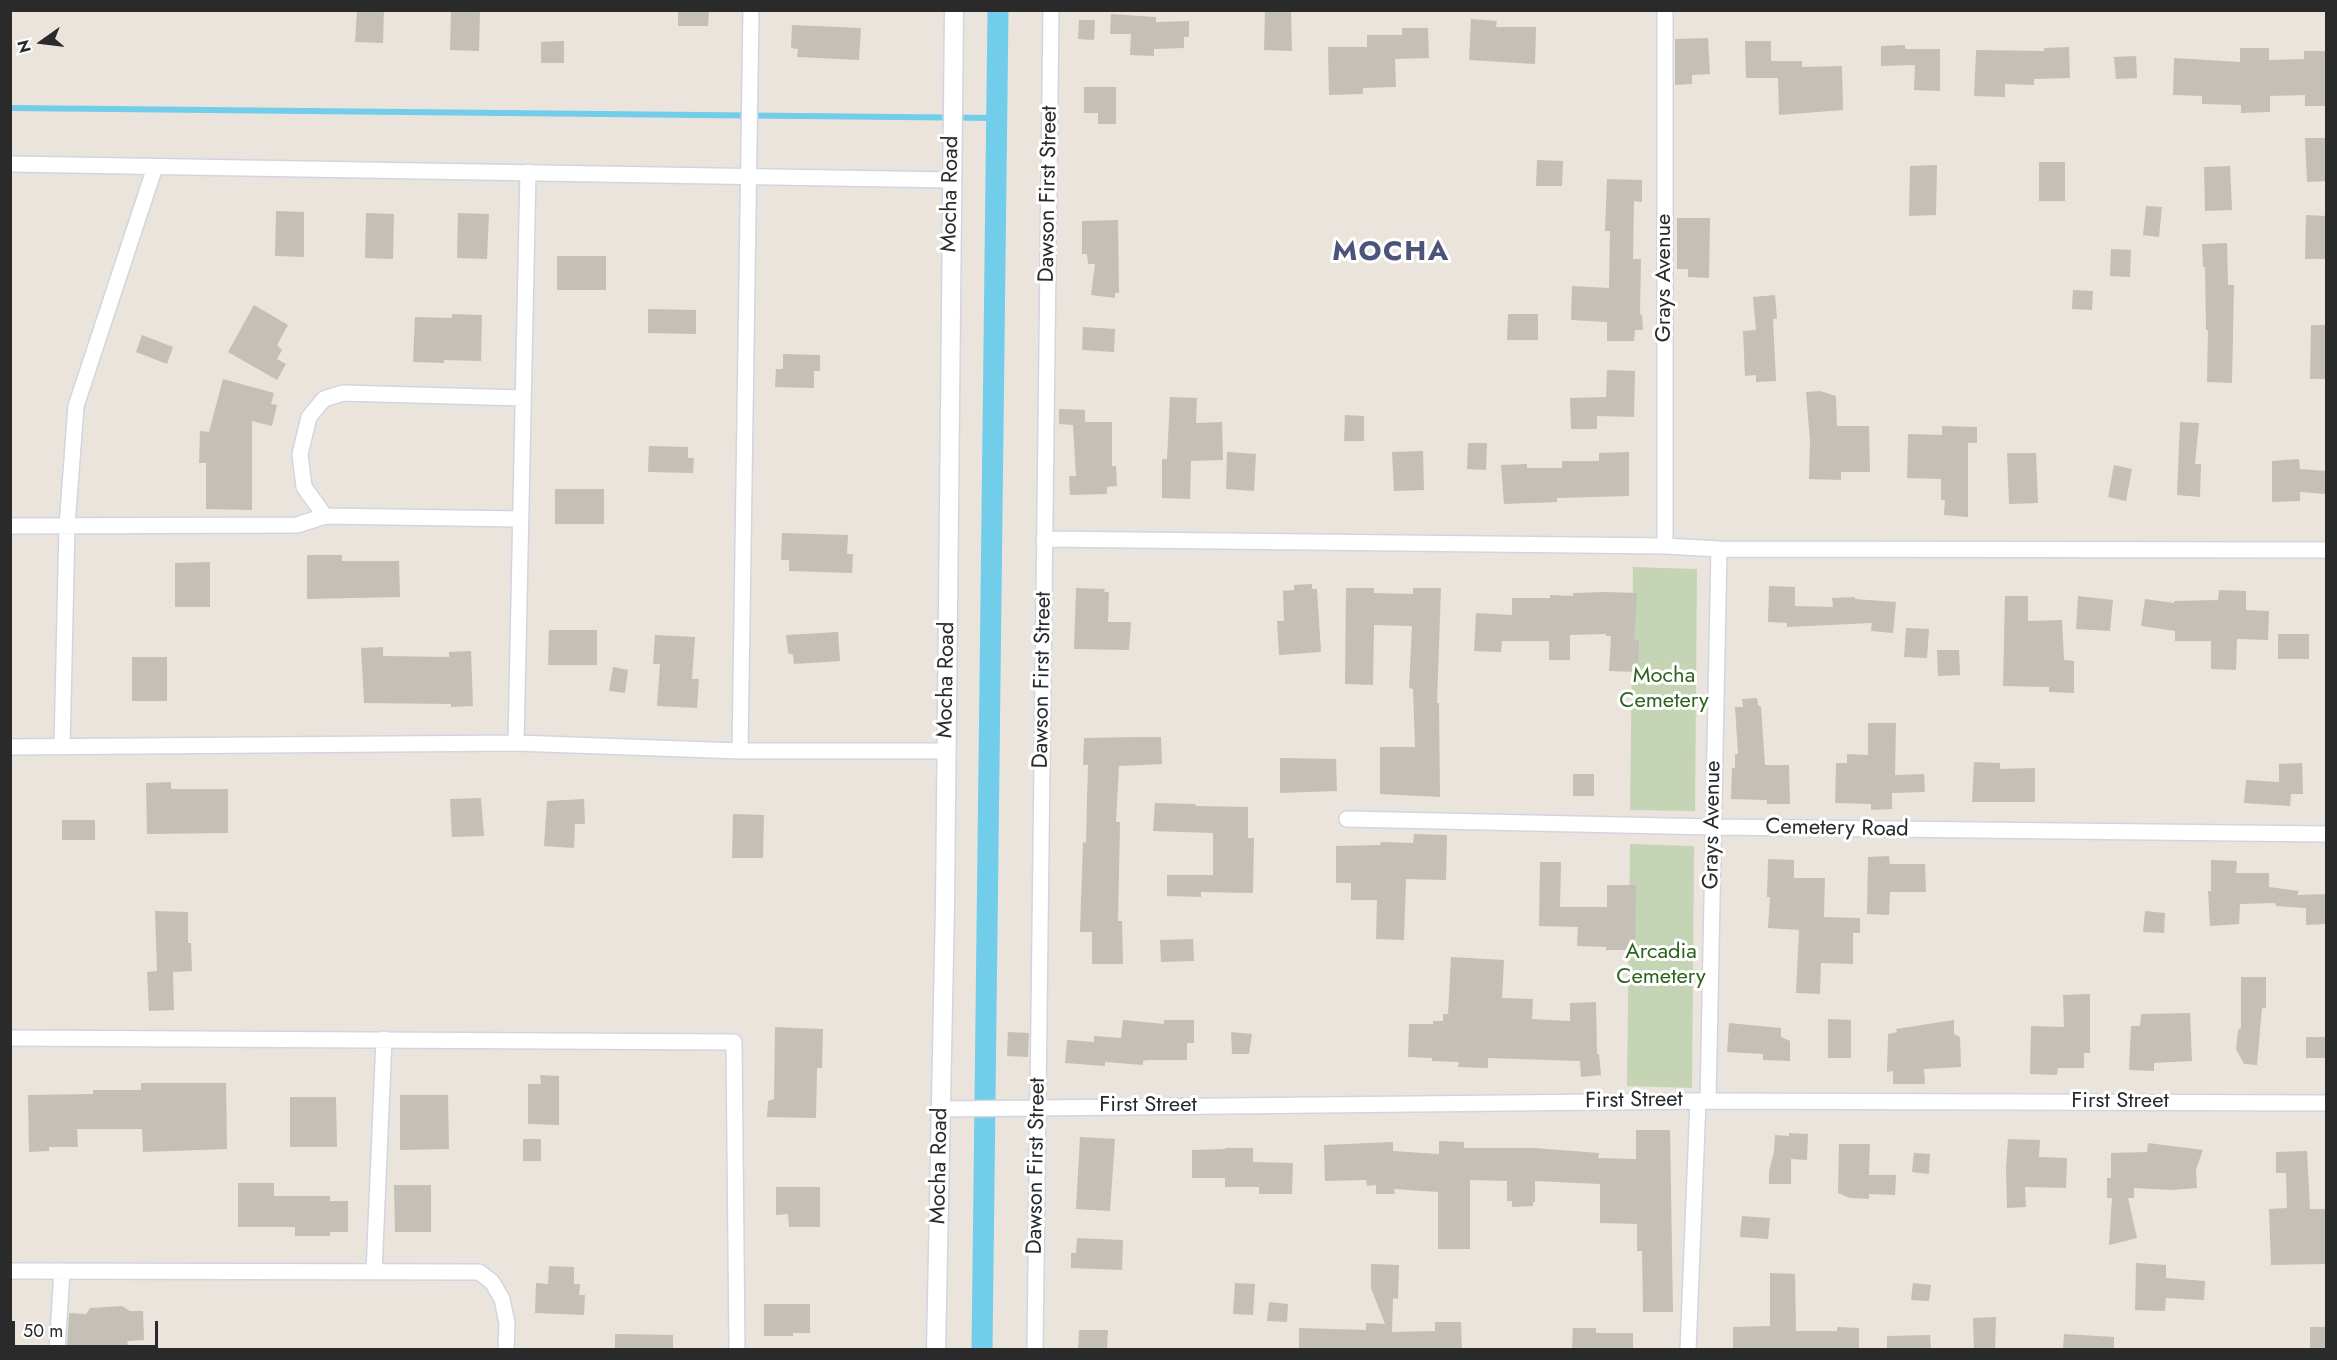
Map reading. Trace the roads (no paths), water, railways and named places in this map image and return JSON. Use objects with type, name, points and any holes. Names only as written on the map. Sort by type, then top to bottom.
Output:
[{"type":"street","points":[[740,751],[751,10]]},
{"type":"street","name":"Mocha Road","points":[[936,1350],[946,751],[954,10]]},
{"type":"street","name":"Dawson First Street","points":[[1035,1350],[1051,10]]},
{"type":"street","name":"Grays Avenue","points":[[1665,10],[1665,546]]},
{"type":"street","points":[[10,164],[951,180]]},
{"type":"street","points":[[63,747],[67,526],[76,406],[155,166]]},
{"type":"street","points":[[516,743],[528,172]]},
{"type":"street","points":[[325,516],[304,487],[300,454],[309,417],[324,399],[343,393],[523,398]]},
{"type":"street","points":[[10,526],[297,525],[325,516],[520,519]]},
{"type":"street","points":[[1044,539],[1665,546],[1719,549],[2326,550]]},
{"type":"street","name":"Grays Avenue","points":[[1688,1350],[1703,1101],[1713,827],[1719,549]]},
{"type":"street","points":[[10,747],[516,743],[740,751],[946,751]]},
{"type":"street","name":"Cemetery Road","points":[[1347,819],[1713,827],[2326,834]]},
{"type":"street","points":[[10,1038],[734,1042],[736,1350]]},
{"type":"street","points":[[374,1272],[384,1039]]},
{"type":"street","name":"First Street","points":[[941,1108],[1703,1101],[2326,1103]]},
{"type":"street","points":[[10,1271],[479,1272],[492,1282],[502,1299],[507,1323],[506,1350]]},
{"type":"street","points":[[57,1350],[62,1271]]},
{"type":"waterway","points":[[982,1350],[998,10]]},
{"type":"waterway","points":[[10,108],[996,118]]},
{"type":"district","name":"MOCHA","points":[[1391,253]]},
{"type":"park label","name":"Mocha Cemetery","points":[[1664,690]]},
{"type":"park label","name":"Arcadia Cemetery","points":[[1661,966]]}]
